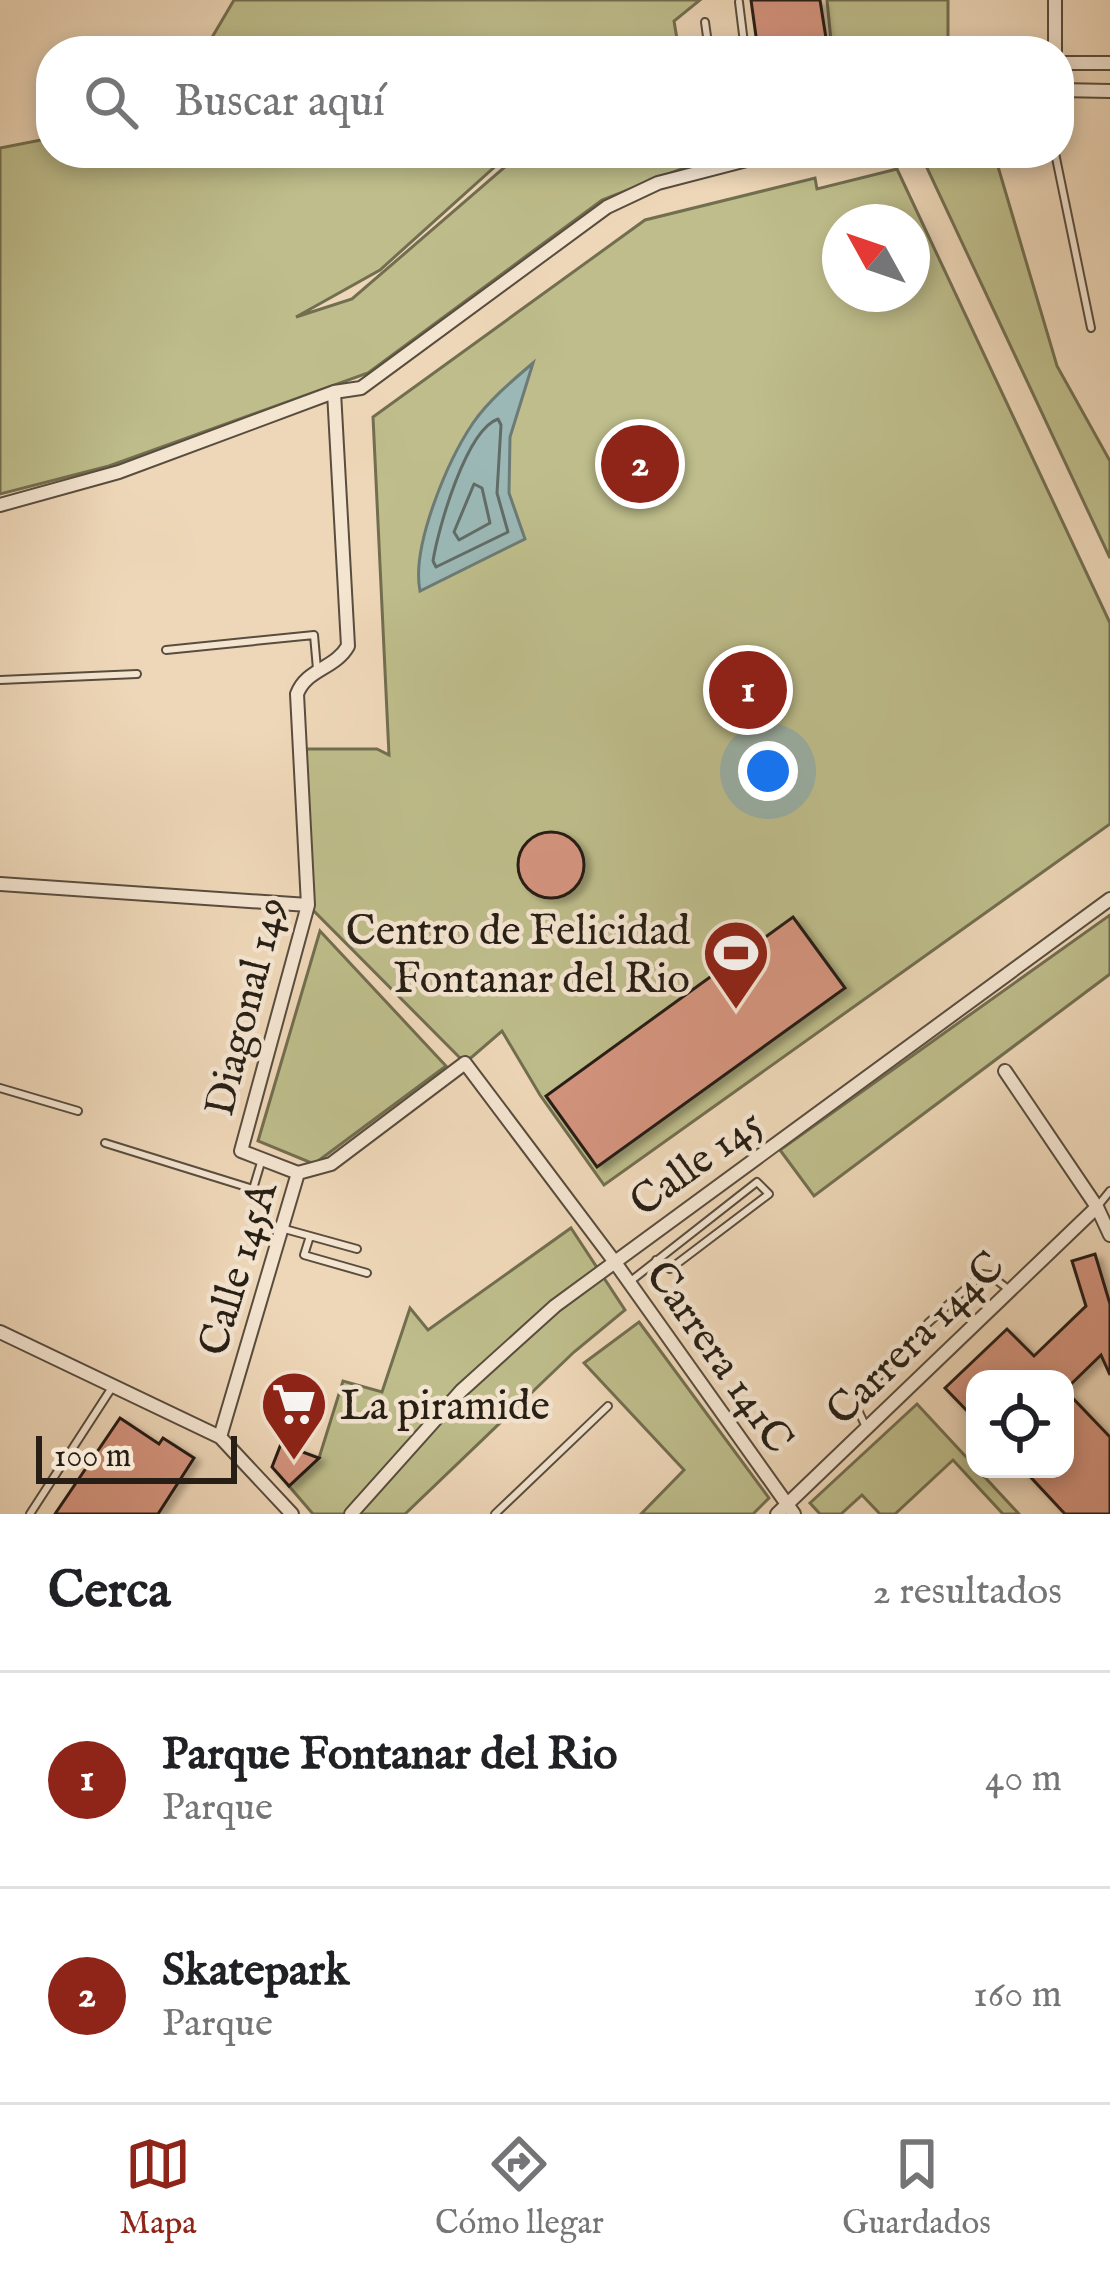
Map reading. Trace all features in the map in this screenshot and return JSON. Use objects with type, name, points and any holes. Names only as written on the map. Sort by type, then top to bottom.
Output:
[{"type":"street","points":[[1054,36],[1055,0]]},
{"type":"street","points":[[1074,63],[1110,63]]},
{"type":"street","points":[[1074,90],[1110,91]]},
{"type":"street","points":[[0,505],[119,472],[334,392],[361,388],[607,207],[633,193],[721,168]]},
{"type":"street","name":"Diagonal 149","points":[[262,1159],[241,1151],[308,905],[297,694],[302,682],[335,662],[348,646],[334,392]]},
{"type":"street","points":[[0,884],[308,905]]},
{"type":"street","name":"Calle 145","points":[[351,1514],[505,1348],[614,1262],[1110,899]]},
{"type":"street","name":"Carrera 141C","points":[[465,1063],[614,1262],[786,1511]]},
{"type":"street","name":"Calle 145A","points":[[220,1437],[298,1173],[331,1164],[465,1063]]},
{"type":"street","points":[[1005,1071],[1097,1207],[1110,1234]]},
{"type":"street","points":[[262,1159],[298,1173]]},
{"type":"street","name":"Carrera 144C","points":[[786,1511],[1097,1207]]},
{"type":"street","points":[[2,1336],[220,1437],[292,1514]]},
{"type":"lane","points":[[739,2],[743,36]]},
{"type":"lane","points":[[705,22],[707,36]]},
{"type":"lane","points":[[1058,168],[1091,328]]},
{"type":"lane","points":[[166,650],[314,635],[318,671]]},
{"type":"lane","points":[[0,680],[137,674]]},
{"type":"lane","points":[[0,1088],[79,1111]]},
{"type":"lane","points":[[105,1143],[253,1190],[262,1159]]},
{"type":"lane","points":[[629,1283],[656,1260],[757,1182],[770,1194],[670,1269],[656,1260]]},
{"type":"lane","points":[[1097,1207],[1110,1191]]},
{"type":"lane","points":[[281,1228],[357,1250]]},
{"type":"lane","points":[[310,1236],[304,1255],[367,1273]]},
{"type":"lane","points":[[928,1323],[982,1274],[991,1275],[1010,1291]]},
{"type":"lane","points":[[866,1429],[857,1410],[858,1400],[906,1347]]},
{"type":"lane","points":[[30,1514],[113,1385]]},
{"type":"lane","points":[[494,1514],[608,1406]]},
{"type":"shaded area","points":[[234,0],[700,0],[674,21],[676,36],[213,36]]},
{"type":"shaded area","points":[[827,0],[948,0],[948,36],[831,36]]},
{"type":"shaded area","points":[[36,141],[36,168],[493,168],[380,270],[296,317],[352,299],[504,168],[684,168],[602,200],[368,373],[109,466],[0,494],[0,148]]},
{"type":"shaded area","points":[[927,168],[998,168],[1057,366],[1110,461],[1110,558]]},
{"type":"shaded area","points":[[897,169],[913,204],[822,204],[822,312],[930,312],[930,239],[1110,623],[1110,824],[604,1185],[540,1095],[502,1031],[465,1063],[308,905],[301,749],[377,749],[389,755],[373,417],[645,220],[815,178],[817,189]]},
{"type":"shaded area","points":[[1110,915],[1110,974],[814,1196],[780,1150]]},
{"type":"shaded area","points":[[320,931],[446,1066],[314,1164],[258,1141]]},
{"type":"shaded area","points":[[571,1228],[625,1310],[574,1352],[405,1514],[313,1514],[289,1486],[319,1458],[343,1381],[382,1392],[410,1308],[428,1330]]},
{"type":"shaded area","points":[[639,1322],[769,1498],[753,1514],[641,1514],[684,1470],[584,1363]]},
{"type":"shaded area","points":[[917,1404],[966,1457],[966,1474],[953,1460],[895,1514],[880,1514],[862,1495],[841,1514],[820,1514],[810,1503]]},
{"type":"shaded area","points":[[970,1478],[986,1478],[1019,1514],[1003,1514]]},
{"type":"water","points":[[533,363],[510,437],[509,493],[525,539],[420,591],[426,528],[453,459],[479,415]]},
{"type":"building","points":[[751,0],[820,0],[826,36],[756,36]]},
{"type":"building","points":[[551,832],[574,842],[584,865],[574,888],[551,898],[528,888],[518,865],[528,842]]},
{"type":"building","name":"Centro de Felicidad Fontanar del Rio","points":[[793,917],[845,988],[597,1167],[546,1096]]},
{"type":"building","points":[[1095,1254],[1110,1304],[1110,1375],[1101,1355],[1074,1381],[1074,1370],[966,1370],[966,1410],[945,1388],[1007,1329],[1034,1356],[1086,1306],[1072,1261]]},
{"type":"building","points":[[1074,1399],[1110,1437],[1110,1514],[1065,1514],[1031,1478],[1074,1478]]},
{"type":"building","points":[[120,1418],[159,1444],[163,1438],[194,1458],[158,1514],[55,1514]]},
{"type":"building","name":"La piramide","points":[[281,1444],[319,1458],[289,1486],[272,1467]]},
{"type":"place","name":"Skatepark","points":[[640,464]]},
{"type":"place","name":"Parque Fontanar del Rio","points":[[748,690]]},
{"type":"place","name":"Centro de Felicidad Fontanar del Rio","points":[[736,1012]]},
{"type":"place","name":"La piramide","points":[[294,1463]]}]
